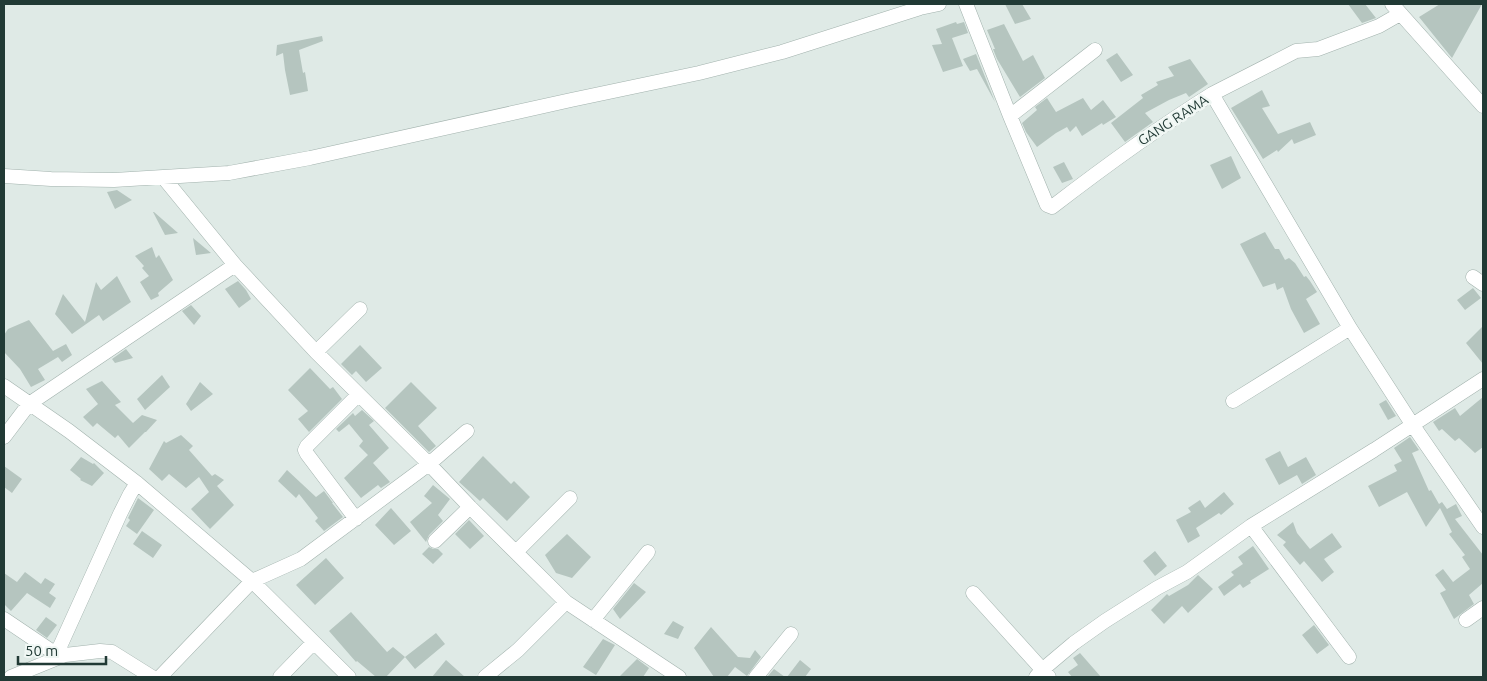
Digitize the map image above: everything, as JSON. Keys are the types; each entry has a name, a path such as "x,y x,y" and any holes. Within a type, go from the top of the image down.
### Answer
{"street":[{"path":"4,176 114,180 229,173 310,158 699,73 782,52 920,8 939,4"},
{"name":"GANG RAMA","path":"966,4 1047,206 1052,207 1128,149 1212,94 1350,328 1412,424 1483,527"},
{"path":"1212,94 1296,51 1318,49 1379,26 1396,9 1483,106"},
{"path":"1010,116 1095,50"},
{"path":"163,176 235,265 316,352 566,602 679,677"},
{"path":"4,437 29,404 235,265"},
{"path":"316,352 360,309"},
{"path":"1233,401 1350,328"},
{"path":"973,593 1042,675 1074,643 1105,620 1187,572 1251,526 1374,450 1483,379"},
{"path":"4,386 69,431 137,483 252,581 349,677"},
{"path":"356,519 307,454 306,450 307,446 358,395"},
{"path":"160,677 252,581 301,559 429,464 467,431"},
{"path":"61,654 120,514 137,483"},
{"path":"516,552 570,498"},
{"path":"435,541 470,507"},
{"path":"1251,526 1349,657"},
{"path":"593,620 648,552"},
{"path":"485,677 518,650 566,602"},
{"path":"1466,620 1483,608"},
{"path":"4,619 44,648 61,654"},
{"path":"756,677 791,634"},
{"path":"280,677 313,642"},
{"path":"11,677 61,654 100,651 112,652 152,677"}],"building":[{"path":"1005,4 1022,4 1031,19 1015,24"},
{"path":"1348,4 1365,4 1376,18 1362,23"},
{"path":"1440,4 1482,4 1452,58 1419,17"},
{"path":"956,22 957,24 964,22 968,33 952,38 963,66 943,72 932,45 942,44 936,29"},
{"path":"1004,24 1023,61 1033,55 1045,78 1020,97 997,59 987,30"},
{"path":"322,36 323,41 299,50 308,91 290,95 283,53 276,56 277,45"},
{"path":"1117,53 1133,75 1121,82 1106,60"},
{"path":"976,54 995,102 977,69 970,71 963,59"},
{"path":"1190,59 1208,84 1189,97 1186,93 1145,113 1153,122 1125,142 1111,123 1143,98 1141,95 1158,85 1156,82 1174,76 1168,67"},
{"path":"1262,90 1270,106 1262,108 1278,134 1310,122 1316,135 1294,144 1292,139 1278,152 1277,150 1263,159 1231,108"},
{"path":"1047,98 1056,112 1083,98 1091,110 1103,100 1116,117 1103,125 1102,123 1082,136 1076,126 1070,132 1067,127 1037,147 1022,123 1037,110 1035,107"},
{"path":"1231,156 1241,178 1222,189 1210,165"},
{"path":"1064,162 1073,179 1062,183 1053,167"},
{"path":"117,190 132,200 115,209 107,192"},
{"path":"154,212 178,233 165,235"},
{"path":"1265,232 1275,249 1279,249 1285,260 1289,258 1295,263 1317,292 1306,299 1320,324 1304,333 1291,309 1283,287 1277,290 1275,283 1263,287 1240,244"},
{"path":"193,238 211,253 196,255"},
{"path":"152,247 156,258 159,255 173,280 158,293 159,296 151,300 140,282 149,276 142,268 144,266 135,256"},
{"path":"117,276 131,302 103,321 99,315 72,334 55,314 63,294 85,322 96,282 101,290"},
{"path":"238,281 251,299 239,308 225,289"},
{"path":"1473,288 1481,298 1465,310 1457,300"},
{"path":"191,305 201,316 194,325 182,311"},
{"path":"29,320 53,351 66,344 72,355 62,362 58,357 38,369 45,380 31,387 20,369 4,352 4,335 8,329"},
{"path":"1483,326 1483,364 1466,343"},
{"path":"360,345 382,368 366,382 356,371 352,375 341,364"},
{"path":"126,349 133,358 115,363 112,359"},
{"path":"310,368 330,389 333,387 342,399 309,432 298,419 308,411 288,390"},
{"path":"162,375 170,387 145,410 137,399"},
{"path":"102,381 121,402 115,405 133,423 142,415 157,420 129,448 118,435 115,438 97,423 93,427 83,417 98,404 86,389"},
{"path":"200,382 213,394 191,411 186,404"},
{"path":"411,382 437,408 418,426 436,446 429,452 385,408"},
{"path":"1483,397 1483,447 1475,453 1459,438 1455,441 1442,429 1439,431 1433,422 1455,408 1460,416"},
{"path":"1386,400 1396,416 1388,420 1379,404"},
{"path":"362,410 374,421 369,425 389,448 373,463 390,482 381,488 378,485 361,498 344,478 368,455 359,446 363,441 349,424 339,432 336,429 353,413 355,416"},
{"path":"181,435 193,446 189,450 212,476 215,474 224,480 217,486 234,505 210,529 191,509 209,492 199,477 186,488 169,474 162,481 149,469 164,441 166,443"},
{"path":"1410,437 1419,450 1412,453 1429,491 1431,490 1439,504 1442,502 1447,509 1456,504 1462,516 1455,519 1483,555 1483,583 1469,595 1474,604 1454,619 1440,593 1446,590 1435,575 1443,569 1453,582 1470,569 1462,557 1465,555 1449,534 1452,532 1440,508 1426,527 1407,492 1379,507 1368,486 1397,471 1394,465 1402,461 1394,448"},
{"path":"1280,451 1288,467 1306,457 1316,475 1302,484 1297,475 1279,485 1265,459"},
{"path":"483,456 511,484 514,481 530,497 507,521 483,498 480,501 459,482"},
{"path":"81,457 94,463 104,473 92,486 80,480 70,470"},
{"path":"4,466 22,479 12,493 4,487"},
{"path":"287,470 316,497 324,491 343,517 324,531 315,521 318,518 299,494 296,498 278,481"},
{"path":"433,485 450,499 438,515 443,521 429,535 426,542 410,522 432,503 424,496"},
{"path":"1224,492 1234,504 1221,515 1219,513 1196,528 1200,536 1188,543 1176,520 1191,512 1188,508 1200,500 1205,508"},
{"path":"138,498 154,510 137,534 126,526"},
{"path":"391,508 411,531 394,545 375,525"},
{"path":"469,520 484,536 470,549 455,534"},
{"path":"1293,522 1297,533 1310,549 1332,533 1342,547 1324,559 1334,572 1322,582 1304,561 1300,565 1283,545 1286,542 1277,535"},
{"path":"142,531 162,545 153,558 133,544"},
{"path":"567,534 591,557 572,578 556,573 545,555"},
{"path":"1253,546 1269,569 1250,581 1251,583 1243,588 1240,584 1224,596 1218,587 1234,575 1231,572 1243,564 1238,557"},
{"path":"429,547 438,549 443,554 433,564 422,554"},
{"path":"1155,551 1167,566 1155,576 1143,561"},
{"path":"326,558 344,578 315,605 296,585"},
{"path":"25,572 41,584 45,578 55,584 49,593 56,598 50,608 27,593 11,611 4,604 4,573 17,582"},
{"path":"1198,575 1213,589 1188,613 1182,606 1164,624 1151,610 1167,594 1169,596 1188,585"},
{"path":"634,583 646,592 620,619 613,609"},
{"path":"351,612 387,652 393,647 405,657 386,677 376,677 356,662 329,631"},
{"path":"46,617 57,625 47,638 36,630"},
{"path":"673,621 684,627 678,639 664,634"},
{"path":"1314,625 1329,645 1317,654 1302,635"},
{"path":"711,627 738,657 750,658 755,650 761,657 747,676 735,667 727,677 714,677 694,648"},
{"path":"436,633 445,644 415,669 405,657"},
{"path":"603,639 615,645 596,675 583,667"},
{"path":"1080,653 1101,677 1072,677 1068,672 1078,665 1073,658"},
{"path":"637,659 649,668 643,677 619,677"},
{"path":"446,660 465,677 432,677"},
{"path":"800,660 811,669 805,677 787,677"},
{"path":"774,669 785,677 767,677"}]}
